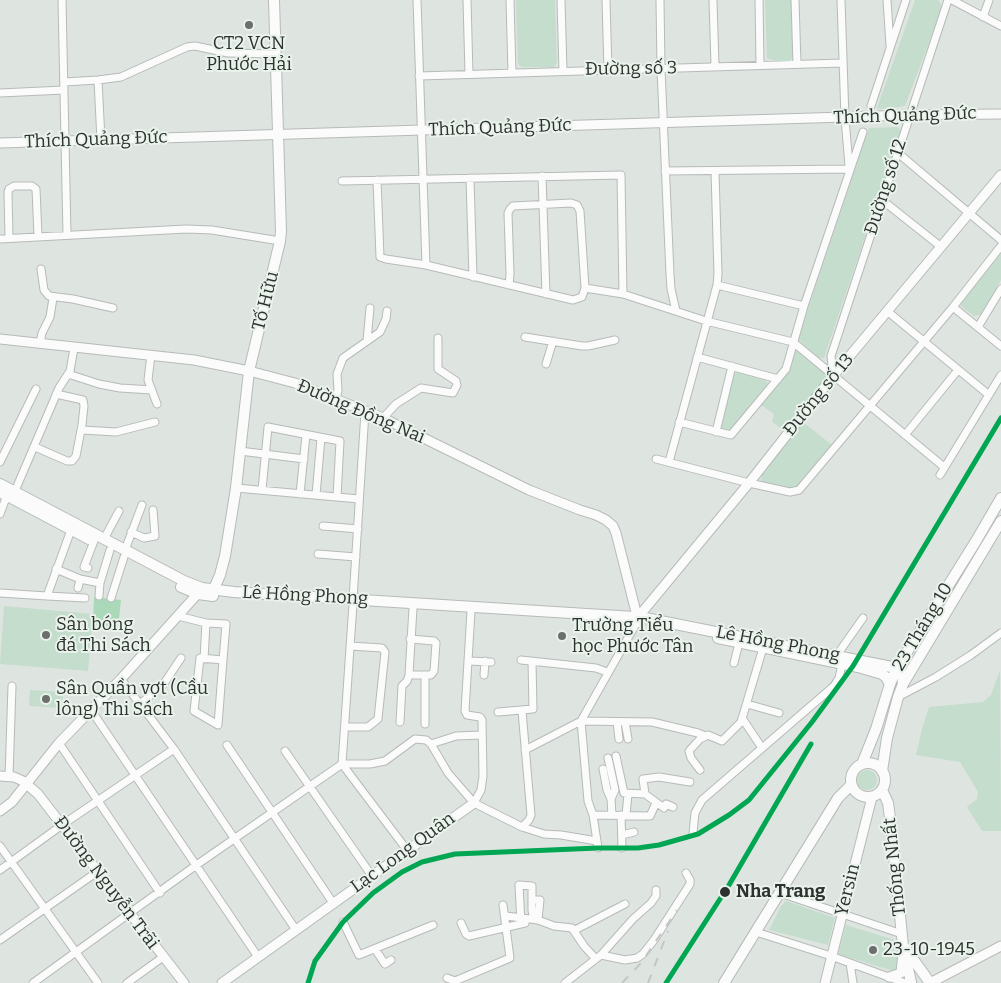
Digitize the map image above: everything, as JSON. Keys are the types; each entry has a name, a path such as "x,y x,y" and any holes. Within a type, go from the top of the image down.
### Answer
{"main road":[{"name":"Tố Hữu","path":"212,593 220,575 225,556 236,488 249,371 280,241 274,0"},
{"name":"Lê Hồng Phong","path":"0,484 7,493 71,530 200,591 637,619 841,659 882,674 890,684"},
{"name":"Lê Hồng Phong","path":"7,493 104,539 124,554"},
{"name":"23 Tháng 10","path":"862,764 876,729 890,684 898,668 1001,498"},
{"name":"23 Tháng 10","path":"882,771 887,738 903,684 1001,521"},
{"path":"976,541 986,547"},
{"name":"Lê Hồng Phong","path":"353,602 413,608 471,609"},
{"name":"Lê Hồng Phong","path":"637,619 763,648 898,668"},
{"path":"898,668 902,673 903,684"},
{"path":"862,764 872,764 882,771 885,783 882,790 872,797 860,796 851,785 852,774 862,764"},
{"path":"724,983 838,798 851,785"},
{"name":"Thống Nhất","path":"882,790 888,804 891,825 903,946 909,983"},
{"path":"903,946 930,982"},
{"path":"909,983 920,976 930,982"}],"street":[{"path":"62,0 67,234"},
{"path":"417,0 426,265"},
{"path":"467,0 469,74"},
{"path":"510,0 512,73"},
{"path":"561,0 563,71"},
{"path":"606,0 608,70"},
{"path":"660,0 661,69 670,274 676,311"},
{"path":"713,0 715,66"},
{"path":"759,0 760,65"},
{"path":"795,0 797,64"},
{"path":"841,0 842,63 850,169"},
{"path":"888,0 890,49"},
{"path":"871,106 906,0"},
{"path":"950,0 1001,26"},
{"name":"Đường số 12","path":"833,376 831,356 950,0"},
{"path":"983,17 989,0"},
{"path":"0,93 64,86 130,74 172,52 187,47 195,46 228,53 275,54"},
{"name":"Đường số 3","path":"419,76 842,63"},
{"path":"98,80 101,140"},
{"name":"Thích Quảng Đức","path":"0,143 910,115 1001,114"},
{"path":"679,422 731,435 786,369 804,306 863,132"},
{"path":"898,153 1001,240"},
{"path":"665,172 850,169"},
{"path":"669,462 717,285 715,171"},
{"path":"342,181 621,175 622,294"},
{"name":"Đường số 13","path":"637,619 749,483 833,376 1001,175"},
{"path":"542,176 546,294"},
{"path":"470,178 473,276"},
{"path":"378,180 380,257 426,265 546,294 578,300 582,298 585,288 579,207 571,203 544,204 513,206 508,211 509,285"},
{"path":"9,238 8,192 14,186 32,186 36,189 38,236"},
{"path":"882,200 940,246"},
{"path":"0,239 67,234 212,230 280,241"},
{"path":"656,459 749,483 796,492 953,307 1001,246"},
{"path":"41,269 44,290 49,296 112,308"},
{"path":"717,285 804,306"},
{"path":"585,288 622,294 706,321 793,342 944,467"},
{"path":"978,327 1001,289"},
{"path":"40,343 42,333 50,317 53,298"},
{"path":"953,307 1001,346"},
{"path":"366,341 370,308"},
{"path":"336,399 338,390 337,374 343,358 380,332 383,328 387,311"},
{"path":"887,311 989,395"},
{"path":"525,337 582,346 615,340"},
{"path":"383,418 396,404 421,388 453,393 457,385 456,381 439,370 438,367 438,338"},
{"name":"Đường Đồng Nai","path":"0,339 194,360 249,371 295,383 383,418 529,490 606,520 613,526 616,533 637,619"},
{"path":"546,364 553,341"},
{"path":"0,514 7,493 35,447 56,394 68,374 74,348"},
{"path":"151,355 148,380 157,404"},
{"path":"697,356 778,379"},
{"path":"716,432 732,366"},
{"path":"905,435 958,370"},
{"path":"68,374 106,386 152,390"},
{"path":"940,475 1001,375"},
{"path":"0,462 36,389"},
{"path":"35,447 64,460 72,461 76,456 82,430 83,400 56,394"},
{"path":"365,412 342,764 407,850"},
{"path":"82,430 116,432 155,422"},
{"path":"262,490 268,427 340,441 336,497"},
{"path":"300,494 306,435"},
{"path":"316,495 321,438"},
{"path":"240,452 266,453 304,459"},
{"path":"236,488 359,498"},
{"path":"111,598 131,532 142,505"},
{"path":"131,532 144,538 154,536 153,510"},
{"path":"104,539 119,511"},
{"path":"322,526 358,529"},
{"path":"47,596 71,530"},
{"path":"88,568 84,567 94,541"},
{"path":"99,596 100,582 110,550"},
{"path":"318,554 356,557"},
{"path":"56,569 80,579 100,582"},
{"path":"78,588 80,579"},
{"path":"0,811 12,802 59,743 200,591"},
{"path":"0,593 85,598"},
{"path":"400,722 402,686 407,681 409,675 413,608"},
{"path":"33,983 195,866 342,764 370,764 385,761 415,739 426,740 431,744 451,777 474,803 481,790 482,783 482,718 467,715 465,711 471,609"},
{"path":"178,616 206,623 226,624 218,725 194,711 200,658 223,660"},
{"path":"692,833 695,814 702,800 834,686 839,678 841,659 863,618"},
{"path":"637,619 581,721 588,801 593,815 650,816 656,803"},
{"path":"204,659 206,623"},
{"path":"898,697 936,677 1001,633"},
{"path":"409,675 431,675 434,670 436,642 410,639"},
{"path":"734,663 739,643"},
{"path":"345,727 368,727 378,719 385,652 382,648 350,646"},
{"path":"525,750 581,721 652,722 700,733 705,736 713,736 722,741 736,729 742,718 763,648"},
{"path":"140,704 163,685 181,658"},
{"path":"521,660 591,668 608,672"},
{"path":"468,662 488,661 484,675"},
{"path":"498,712 533,709 532,662"},
{"path":"425,675 425,724"},
{"path":"120,679 174,749 296,930"},
{"path":"12,686 5,776 19,779 27,784"},
{"path":"747,704 779,713"},
{"path":"91,710 258,957"},
{"path":"522,711 530,815 529,820 522,828"},
{"path":"742,718 762,748"},
{"path":"617,722 619,740"},
{"path":"625,722 628,739"},
{"path":"431,744 456,736 482,735"},
{"path":"700,770 691,758 689,751 705,736"},
{"path":"59,743 160,892"},
{"path":"227,745 333,903"},
{"path":"0,870 135,774 174,749"},
{"path":"285,751 372,876"},
{"path":"616,756 624,793 645,794 664,808 666,804 673,807"},
{"path":"608,758 615,790 611,799"},
{"path":"603,769 607,790 611,799 612,815"},
{"path":"645,794 643,779 659,777 690,782"},
{"name":"Đường Nguyễn Trãi","path":"27,784 38,794 184,983"},
{"path":"622,848 624,815 628,794"},
{"name":"Yersin","path":"825,983 872,797"},
{"name":"Lạc Long Quân","path":"222,983 474,803 522,828 544,834 561,834 597,845 593,815"},
{"path":"622,835 634,832"},
{"path":"0,846 98,983"},
{"path":"0,940 97,872"},
{"path":"506,916 521,921 538,920 554,926 569,927 575,930 584,946 598,957 632,960 643,954 654,940 690,884 686,873"},
{"path":"521,921 519,885 532,886 532,910 538,920"},
{"path":"565,983 598,957 653,900 657,892 656,890"},
{"path":"780,893 902,934"},
{"path":"447,978 455,982 510,958 504,904"},
{"path":"575,930 625,904"},
{"path":"461,923 466,934 469,936 507,928 521,921"},
{"path":"342,922 358,954 361,955 432,925"},
{"path":"756,932 909,983"},
{"path":"889,977 901,972 903,946"},
{"path":"930,982 1001,946"},
{"path":"375,949 385,964 391,960"},
{"path":"127,983 163,957"},
{"path":"850,963 853,983"}],"shaded area":[{"path":"516,0 555,0 557,63 554,67 522,67 518,64"},
{"path":"765,0 792,0 793,57 790,61 774,61 767,58"},
{"path":"915,0 937,0 942,8 905,106 877,108"},
{"path":"897,127 901,130 824,358 818,358 798,339 869,128"},
{"path":"1001,253 1001,280 982,314 974,316 961,306 961,301"},
{"path":"797,351 824,372 828,378 785,431 772,422 774,414 761,405 786,372 793,352"},
{"path":"738,371 768,383 730,431 721,429 720,426 732,376"},
{"path":"800,420 832,445 799,485 791,490 761,481 762,471"},
{"path":"94,597 121,600 118,627 93,625"},
{"name":"Sân bóng đá Thi Sách","path":"4,606 93,614 88,671 0,664"},
{"path":"1000,670 1001,831 982,831 967,807 977,799 978,792 960,762 916,755 929,707 983,702 991,695"},
{"name":"Sân Quần vợt (Cầu lông) Thi Sách","path":"30,690 63,692 62,708 29,706"},
{"path":"867,770 874,773 877,780 874,787 867,790 860,787 857,780 860,773"},
{"path":"786,901 835,918 828,945 769,930 781,906"},
{"path":"846,925 895,940 900,973 838,954"}],"railway":[{"path":"837,688 857,660"},
{"path":"622,983 641,963 677,910"},
{"path":"648,983 668,931"}],"transit line":[{"path":"308,983 315,961 343,922 373,893 402,872 422,862 455,854 638,848 659,845 698,834 749,800 812,722 853,666 1001,418"},
{"path":"666,983 729,885 811,744"}],"place":[{"name":"CT2 VCN Phước Hải","path":"249,25"},
{"name":"Sân bóng đá Thi Sách","path":"46,635"},
{"name":"Trường Tiểu học Phước Tân","path":"562,636"},
{"name":"Sân Quần vợt (Cầu lông) Thi Sách","path":"46,699"},
{"name":"Nha Trang","path":"725,892"},
{"name":"23-10-1945","path":"873,950"}]}
